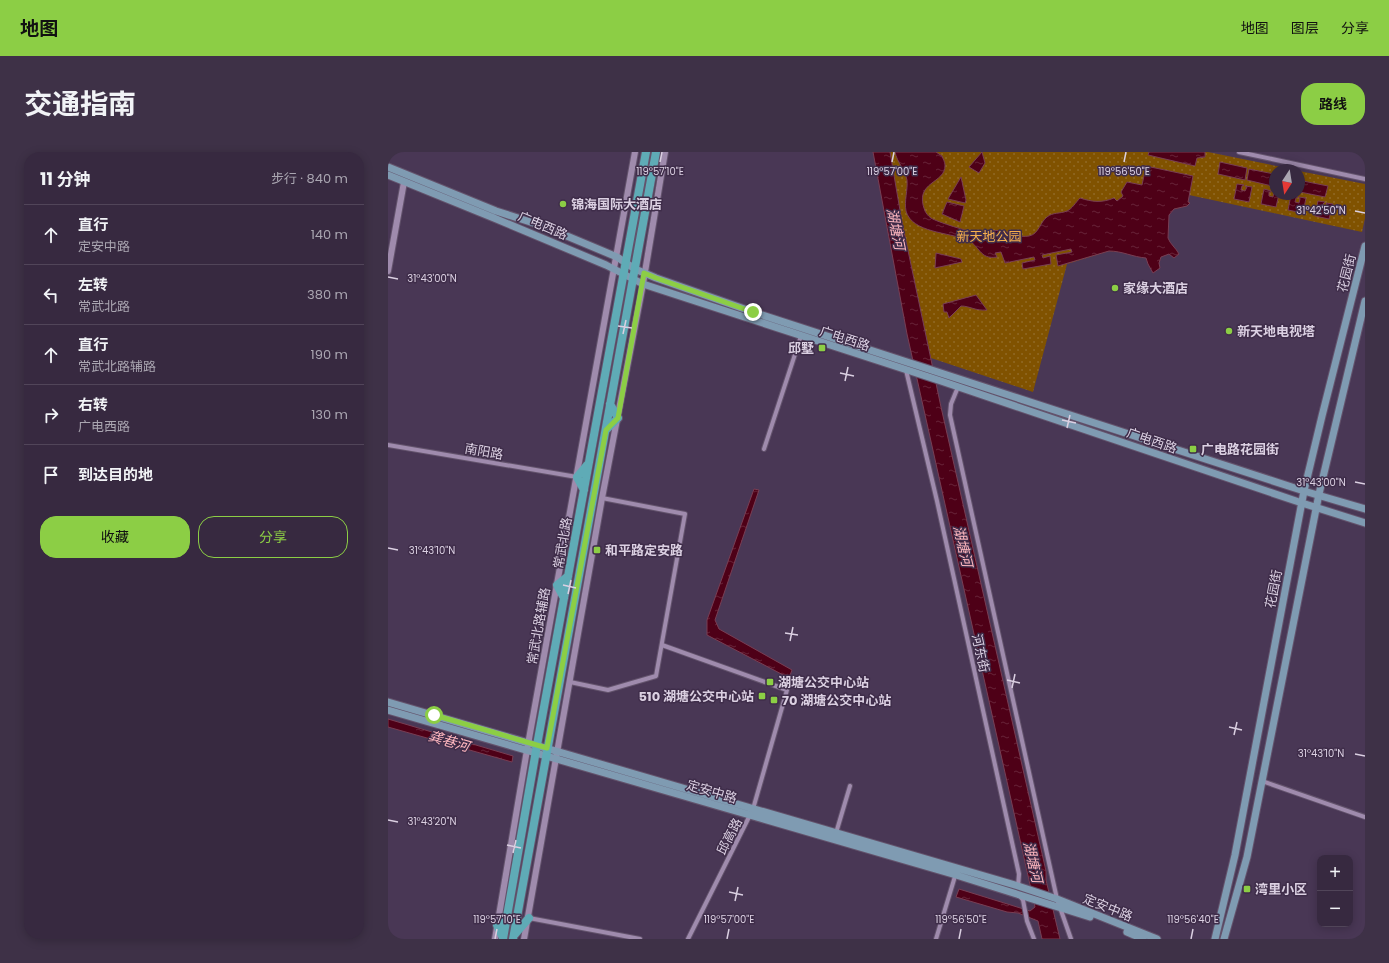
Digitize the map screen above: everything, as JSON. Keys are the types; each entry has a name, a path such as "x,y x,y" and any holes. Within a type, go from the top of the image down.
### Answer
{"main road":[{"name":"常武北路","path":"500,939 506,918 646,152"},
{"name":"常武北路","path":"514,937 546,752 656,152"},
{"name":"广电西路","path":"388,167 496,211 543,226 617,257 635,269 656,278 756,313 1319,494"},
{"name":"广电西路","path":"388,175 614,269 643,284 938,380 1316,508"},
{"name":"花园街","path":"1214,939 1235,855 1304,490 1365,246"},
{"name":"花园街","path":"1224,939 1247,857 1316,508 1365,301"},
{"path":"606,430 618,418 610,404"},
{"path":"584,490 577,477 589,463"},
{"path":"1319,494 1365,509"},
{"path":"1316,508 1365,523"},
{"path":"564,598 557,584 568,576"},
{"name":"定安中路","path":"388,702 556,755 956,872 1024,895"},
{"name":"定安中路","path":"388,710 527,746"},
{"name":"定安中路","path":"956,872 1018,886 1024,895"},
{"path":"1024,895 1055,902"},
{"name":"定安中路","path":"1055,902 1143,939"},
{"name":"定安中路","path":"1055,902 1157,939"},
{"path":"500,939 497,925 506,918"},
{"path":"514,937 529,918"}],"street":[{"path":"617,257 635,152"},
{"path":"524,939 529,918 556,755 602,498 643,284 665,152"},
{"path":"1239,152 1365,179"},
{"path":"388,271 404,182"},
{"name":"常武北路辅路","path":"497,925 527,746 617,257"},
{"path":"764,449 801,336"},
{"name":"河东街","path":"910,371 937,501 1020,874 1018,886"},
{"path":"958,387 951,404 950,415 1055,902 1071,939"},
{"name":"南阳路","path":"388,444 577,477"},
{"path":"570,682 608,690 656,676 685,514 602,498"},
{"name":"邱高路","path":"662,646 788,690 752,812 688,939"},
{"path":"1262,780 1365,817"},
{"path":"835,836 850,786"},
{"path":"936,939 956,872"},
{"path":"1024,895 1027,920 1034,939"},
{"path":"529,918 640,939"}],"green space":[{"name":"新天地公园","path":"890,152 1208,152 1269,164 1269,200 1305,200 1305,172 1365,184 1365,218 1362,232 1189,195 1188,202 1190,203 1187,206 1174,209 1121,252 1109,251 1067,264 1033,392 931,358 902,222"}],"water":[{"name":"湖塘河","path":"873,152 890,152 902,222 941,407 1060,939 1042,939 1038,921 1018,913 1007,912 956,897 959,889 1030,911 1035,907 907,334"},
{"path":"895,152 936,152 942,156 945,164 944,171 941,176 926,188 923,194 922,201 925,211 934,220 977,233 999,231 1022,236 1032,235 1047,217 1052,214 1069,210 1080,198 1105,201 1114,198 1117,201 1123,196 1121,192 1127,182 1142,185 1146,166 1193,176 1188,202 1190,203 1187,206 1174,209 1169,215 1168,238 1179,254 1174,258 1169,254 1161,257 1159,263 1160,268 1153,273 1146,258 1114,251 1109,251 1058,266 1056,255 1072,252 1071,249 1042,255 1043,258 1050,256 1051,264 1023,269 1022,263 1035,260 1034,257 1005,263 1001,252 995,253 997,257 987,256 967,240 923,228 910,218 906,211 907,180"},
{"path":"982,152 985,163 979,173 969,167"},
{"path":"1149,152 1205,152 1205,157 1197,158 1195,166 1148,155"},
{"path":"1220,162 1247,168 1245,180 1218,174"},
{"path":"1249,169 1269,173 1269,185 1247,180"},
{"path":"961,177 966,200 965,203 948,199"},
{"path":"1305,181 1328,186 1325,197 1305,193"},
{"path":"1237,184 1244,185 1242,186 1241,190 1245,191 1247,187 1245,186 1252,187 1249,202 1234,199"},
{"path":"1264,189 1269,190 1269,200 1278,200 1276,207 1261,204"},
{"path":"1306,198 1303,213 1288,210 1290,200 1296,200 1295,202 1299,203 1300,200 1305,200"},
{"path":"1318,201 1325,202 1322,208 1326,208 1326,203 1333,204 1329,219 1315,216"},
{"path":"947,202 964,206 960,222 942,214"},
{"path":"936,253 961,259 962,262 935,268"},
{"path":"976,295 987,310 979,310 961,306 949,318 947,312 944,312 943,304"},
{"path":"754,489 759,490 715,620 719,629 792,670 789,678 707,635 707,620"},
{"name":"龚巷河","path":"388,719 513,756 512,762 388,727"}],"place":[{"name":"锦海国际大酒店","path":"563,204"},
{"name":"家缘大酒店","path":"1115,288"},
{"name":"新天地电视塔","path":"1229,331"},
{"name":"邱墅","path":"822,348"},
{"name":"广电路花园街","path":"1193,449"},
{"name":"和平路定安路","path":"597,550"},
{"name":"湖塘公交中心站","path":"770,682"},
{"name":"510 湖塘公交中心站","path":"762,696"},
{"name":"70 湖塘公交中心站","path":"774,700"},
{"name":"湾里小区","path":"1247,889"}],"route":[{"path":"434,715 547,748 606,430 618,418 644,273 753,312"}]}
